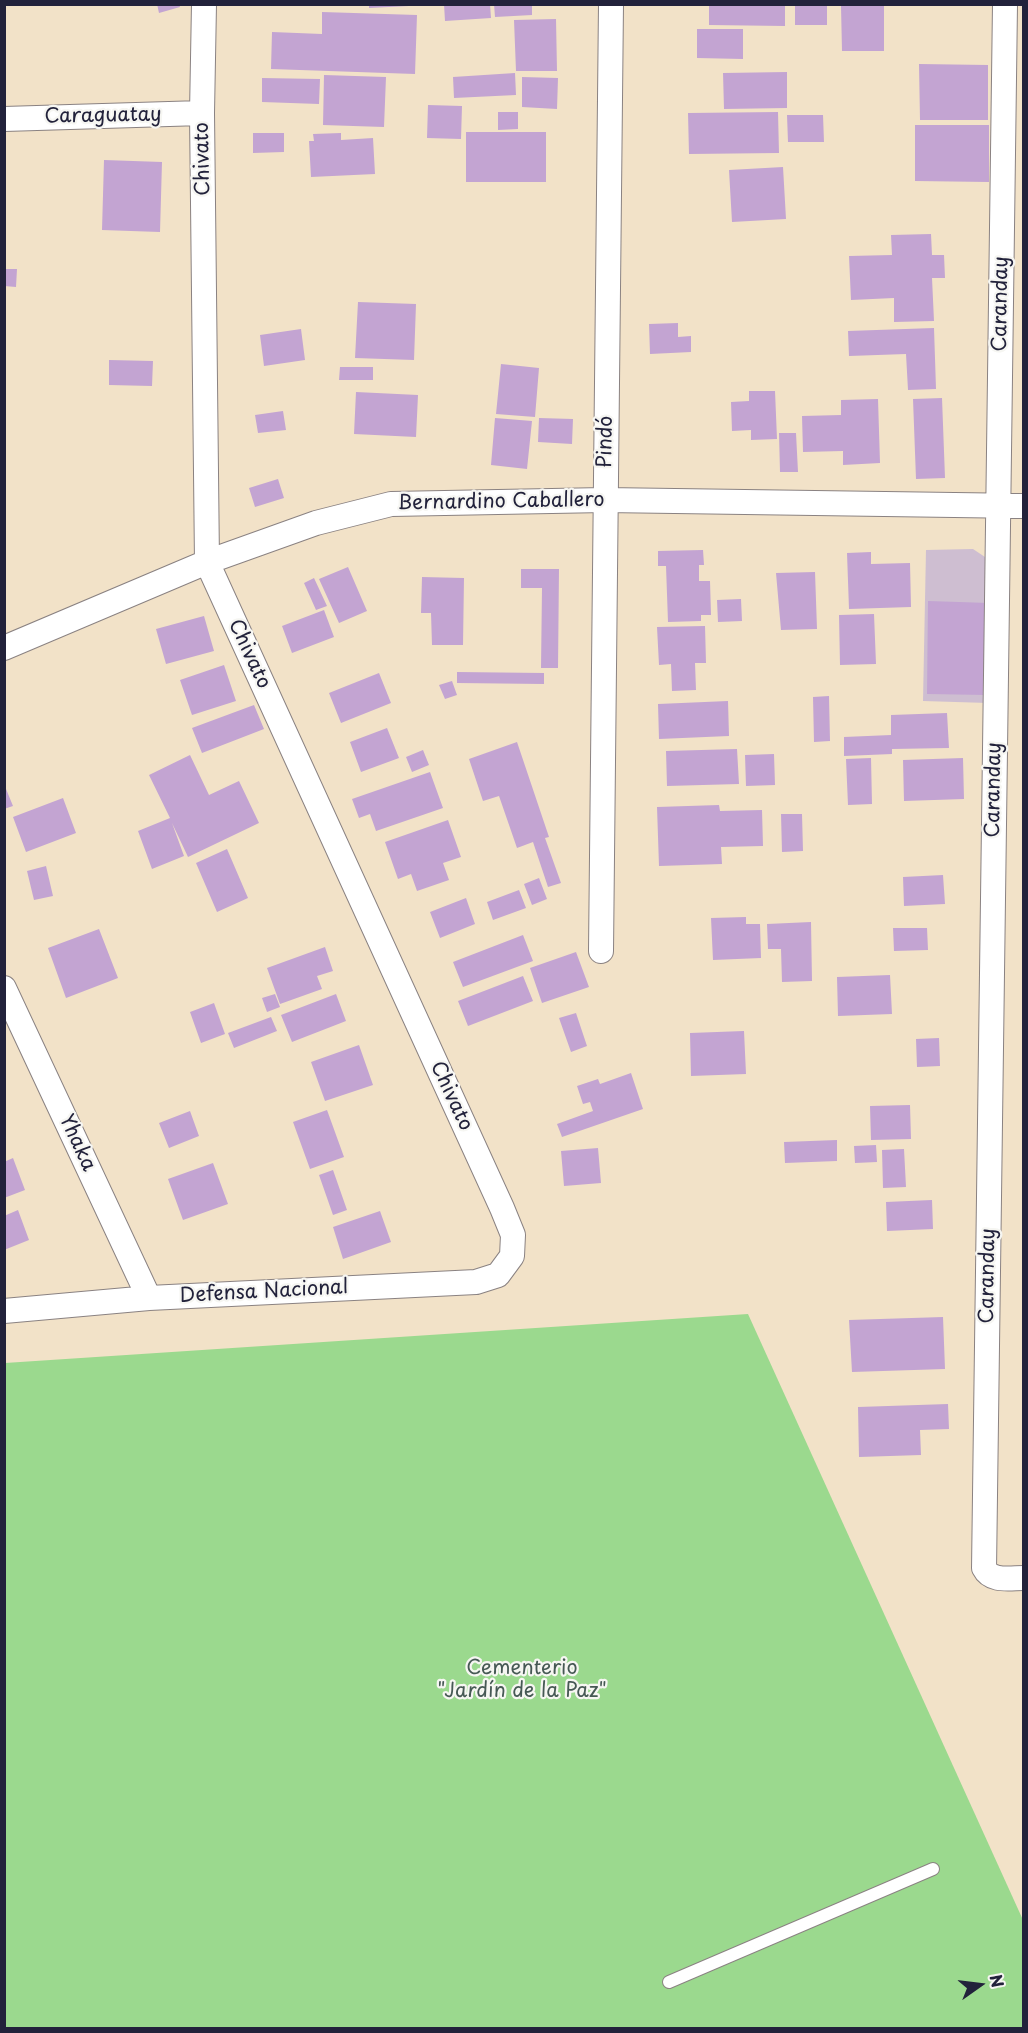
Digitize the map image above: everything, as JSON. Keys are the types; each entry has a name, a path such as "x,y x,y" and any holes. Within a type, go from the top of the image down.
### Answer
{"street":[{"name":"Chivato","path":"204,4 202,113 207,562 502,1208 513,1235 512,1256"},
{"name":"Pindó","path":"601,951 611,4"},
{"name":"Caranday","path":"1005,4 984,1568 988,1575 994,1578 1023,1578"},
{"name":"Caraguatay","path":"4,119 202,113"},
{"name":"Bernardino Caballero","path":"4,648 207,562 316,523 391,504 605,500 1023,506"},
{"name":"Yhaka","path":"4,988 148,1298"},
{"name":"Defensa Nacional","path":"4,1311 148,1298 476,1282 498,1275 512,1256"}],"lane":[{"path":"669,1982 933,1869"}],"shaded area":[{"path":"973,549 988,559 988,703 923,701 926,550"}],"green space":[{"name":"Cementerio \"Jardín de la Paz\"","path":"748,1314 1023,1920 1023,2028 5,2028 5,1363"}],"building":[{"path":"157,4 179,4 180,7 159,13"},
{"path":"369,4 409,4 409,6 369,8"},
{"path":"444,4 490,4 491,18 445,21"},
{"path":"494,4 532,4 532,15 495,17"},
{"path":"709,4 785,4 785,26 709,25"},
{"path":"795,5 827,5 827,25 795,25"},
{"path":"841,6 884,6 884,51 842,51"},
{"path":"322,12 417,15 415,74 271,69 272,32 322,34"},
{"path":"556,19 557,71 516,71 514,20"},
{"path":"697,29 743,29 743,59 697,58"},
{"path":"919,64 988,65 988,120 920,120"},
{"path":"787,72 787,108 724,109 723,73"},
{"path":"515,73 516,95 454,98 453,77"},
{"path":"324,75 386,77 384,127 323,125"},
{"path":"522,77 558,78 557,109 522,107"},
{"path":"262,78 320,79 319,104 262,102"},
{"path":"428,105 462,106 461,139 427,138"},
{"path":"498,112 518,112 518,129 498,130"},
{"path":"778,112 779,153 689,154 688,113"},
{"path":"787,115 823,115 824,142 788,142"},
{"path":"915,125 989,125 989,182 915,181"},
{"path":"466,132 546,132 546,182 466,182"},
{"path":"253,133 284,133 284,152 253,153"},
{"path":"341,133 341,140 373,138 375,174 311,177 309,141 314,141 313,134"},
{"path":"104,160 162,162 160,232 102,230"},
{"path":"783,167 786,219 732,222 729,170"},
{"path":"931,234 932,255 944,255 945,278 932,278 934,321 894,322 894,298 851,300 849,256 892,255 891,235"},
{"path":"4,269 17,269 16,287 4,286"},
{"path":"358,302 416,304 414,360 355,358"},
{"path":"678,323 678,337 691,336 691,352 650,354 649,324"},
{"path":"934,328 936,389 908,390 906,354 849,356 848,331"},
{"path":"301,329 305,360 264,366 260,335"},
{"path":"109,360 153,361 152,386 109,385"},
{"path":"501,364 539,368 535,417 496,414"},
{"path":"340,367 373,367 373,380 339,380"},
{"path":"749,391 775,391 777,439 751,440 751,430 732,431 731,402 749,401"},
{"path":"356,392 418,395 416,437 354,434"},
{"path":"942,398 945,478 916,479 913,399"},
{"path":"878,399 880,463 843,465 843,451 803,452 802,416 841,415 841,400"},
{"path":"283,411 286,430 258,433 255,415"},
{"path":"495,418 532,421 527,469 491,465"},
{"path":"539,418 573,419 572,444 538,442"},
{"path":"779,433 796,433 798,472 780,472"},
{"path":"278,479 284,498 255,507 249,488"},
{"path":"703,550 704,565 699,565 699,581 710,581 711,615 701,615 701,621 668,622 666,566 658,566 658,551"},
{"path":"871,552 871,564 910,563 911,607 849,609 847,553"},
{"path":"348,567 367,611 339,623 319,579"},
{"path":"521,569 559,569 558,668 541,668 542,588 521,588"},
{"path":"815,572 817,629 781,630 776,573"},
{"path":"422,577 464,578 463,645 432,645 431,613 421,613"},
{"path":"314,578 327,606 316,610 304,583"},
{"path":"741,599 742,621 718,622 717,600"},
{"path":"928,601 989,603 987,695 927,694"},
{"path":"324,610 334,637 292,653 282,626"},
{"path":"874,614 876,664 840,665 839,615"},
{"path":"204,616 214,651 166,664 156,629"},
{"path":"705,626 706,663 695,663 696,690 672,691 671,664 659,665 657,627"},
{"path":"224,665 236,701 192,715 180,680"},
{"path":"457,672 544,673 544,684 457,683"},
{"path":"379,673 391,703 341,723 329,693"},
{"path":"452,681 457,695 445,699 439,685"},
{"path":"829,696 830,741 814,742 813,697"},
{"path":"728,701 729,736 659,739 658,704"},
{"path":"254,705 264,729 202,753 192,728"},
{"path":"947,713 949,748 892,749 892,754 844,756 844,737 891,735 891,715"},
{"path":"387,728 399,758 361,772 350,742"},
{"path":"517,742 549,837 545,838 561,883 548,887 533,842 517,848 499,796 483,801 469,759"},
{"path":"737,749 739,784 667,786 666,751"},
{"path":"423,750 429,765 412,772 406,757"},
{"path":"774,754 775,785 746,786 745,755"},
{"path":"190,755 209,795 239,781 259,823 188,857 172,823 184,856 152,869 138,831 170,818 149,775"},
{"path":"871,758 872,804 848,805 846,759"},
{"path":"963,758 964,799 904,801 903,760"},
{"path":"430,772 443,808 376,831 370,814 359,818 352,799"},
{"path":"4,784 13,806 4,809"},
{"path":"63,798 76,833 26,852 13,817"},
{"path":"719,805 720,811 762,810 763,846 721,847 722,864 659,866 657,807"},
{"path":"781,814 802,814 803,851 782,852"},
{"path":"448,820 461,857 443,863 449,880 417,891 411,874 398,879 385,842"},
{"path":"227,849 248,898 217,912 196,863"},
{"path":"46,866 53,896 34,900 27,871"},
{"path":"943,875 945,904 904,906 903,877"},
{"path":"539,878 547,899 532,905 524,884"},
{"path":"519,890 526,908 493,920 487,902"},
{"path":"466,898 475,924 440,938 430,912"},
{"path":"746,917 746,924 760,924 761,958 713,960 711,918"},
{"path":"811,922 812,981 782,982 781,949 768,949 767,924"},
{"path":"893,928 927,928 928,950 894,951"},
{"path":"99,929 118,978 66,998 48,948"},
{"path":"523,935 533,961 463,987 453,962"},
{"path":"325,947 333,971 317,976 322,989 280,1004 267,968"},
{"path":"576,952 589,987 542,1003 530,968"},
{"path":"890,975 892,1014 838,1016 837,977"},
{"path":"523,976 533,1001 468,1026 458,1001"},
{"path":"275,994 280,1007 267,1012 262,998"},
{"path":"336,994 346,1021 292,1042 281,1015"},
{"path":"214,1003 225,1034 201,1043 190,1012"},
{"path":"576,1013 587,1046 571,1052 559,1018"},
{"path":"271,1017 277,1031 234,1048 228,1033"},
{"path":"744,1031 746,1074 691,1076 690,1033"},
{"path":"939,1038 940,1066 917,1067 916,1039"},
{"path":"359,1045 373,1085 325,1101 311,1062"},
{"path":"631,1073 643,1109 562,1137 557,1124 593,1111 590,1102 583,1104 577,1086 598,1079 600,1084"},
{"path":"910,1105 911,1139 871,1140 870,1106"},
{"path":"327,1110 344,1157 310,1169 293,1122"},
{"path":"190,1111 199,1136 169,1148 159,1123"},
{"path":"837,1140 837,1161 785,1163 784,1142"},
{"path":"876,1145 877,1162 855,1163 854,1146"},
{"path":"598,1148 601,1183 564,1186 561,1151"},
{"path":"904,1149 906,1187 883,1188 882,1150"},
{"path":"13,1158 25,1190 4,1198 4,1162"},
{"path":"213,1163 228,1204 183,1220 168,1179"},
{"path":"333,1170 347,1210 333,1215 319,1175"},
{"path":"932,1200 933,1229 887,1231 886,1202"},
{"path":"18,1210 29,1240 4,1250 4,1216"},
{"path":"380,1211 391,1242 343,1259 333,1227"},
{"path":"943,1317 945,1369 852,1372 849,1320"},
{"path":"948,1404 949,1429 920,1430 921,1455 859,1457 858,1407"}]}
